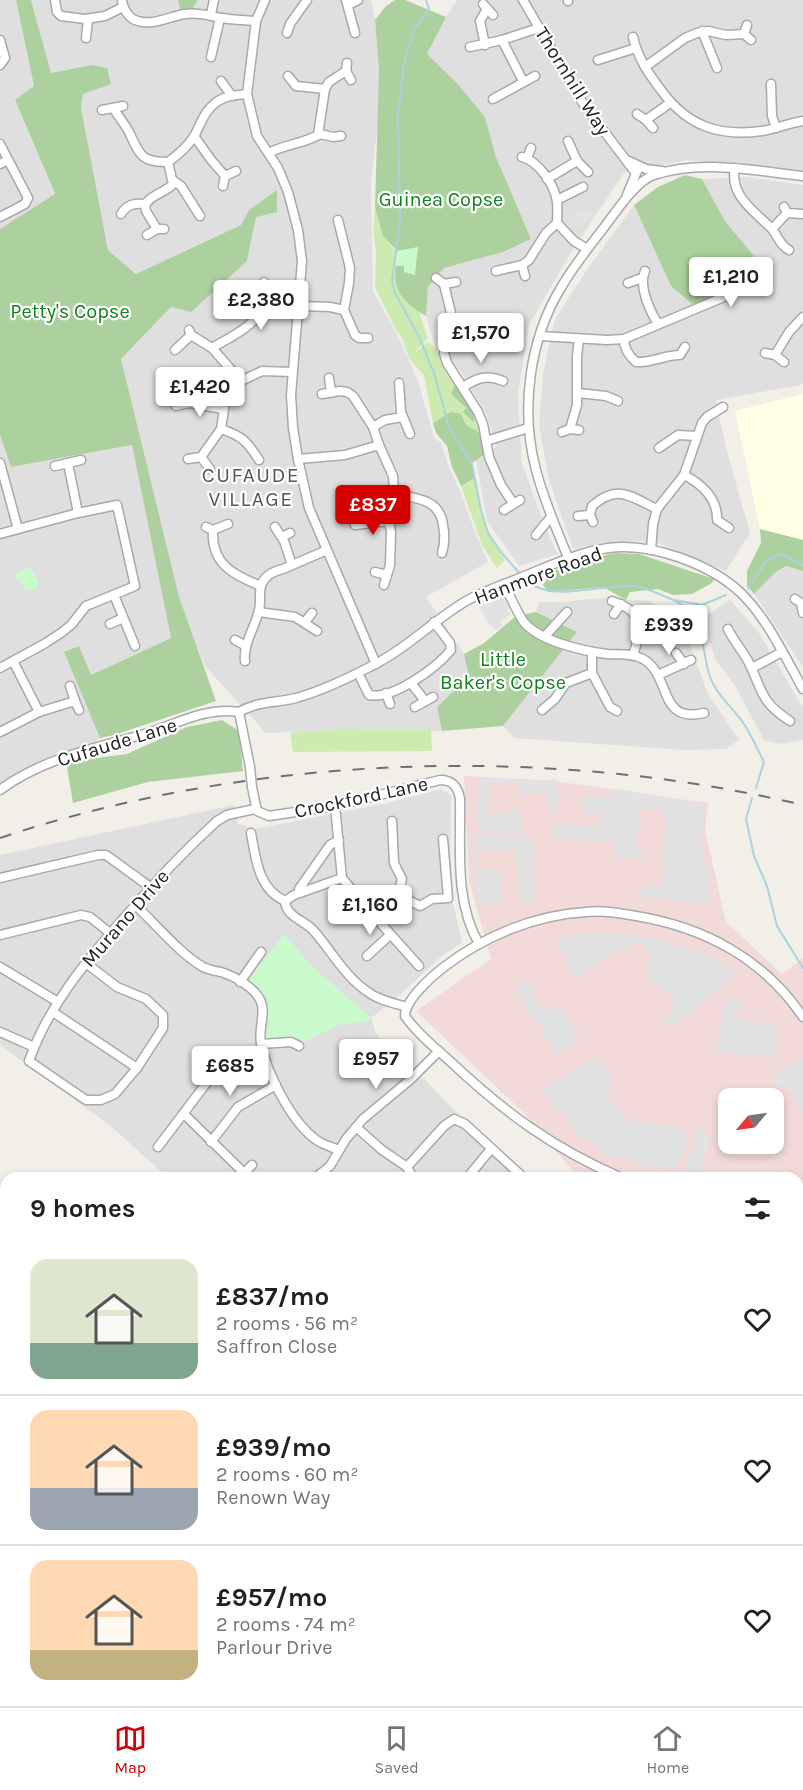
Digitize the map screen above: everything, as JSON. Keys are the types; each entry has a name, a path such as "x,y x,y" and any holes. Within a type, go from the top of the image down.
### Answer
{"street":[{"path":"55,0 57,12 61,16 88,19 105,16 122,3 130,16 138,21 148,22 184,14 256,21"},
{"path":"202,48 212,53 216,16 214,0"},
{"path":"265,0 256,21 247,94 257,136 278,168 288,192 298,230 302,261 292,372 293,428 298,459 309,508 376,664"},
{"path":"287,33 292,19 307,0"},
{"path":"355,33 347,3 358,0"},
{"name":"Thornhill Way","path":"523,0 584,105 626,159 641,174 701,168 735,168 803,176"},
{"path":"485,45 480,21 487,9"},
{"path":"86,38 88,19"},
{"path":"470,47 485,45 539,28"},
{"path":"645,67 685,38 702,31 726,35 747,33"},
{"path":"702,31 712,64"},
{"path":"633,37 645,67 670,103 686,117 712,129 734,132 762,131 803,122"},
{"path":"0,40 5,58 0,65"},
{"path":"502,40 524,81"},
{"path":"597,58 636,48"},
{"path":"318,135 325,89 329,82 346,67 351,80"},
{"path":"288,76 294,90 303,85 325,89"},
{"path":"493,99 507,94 535,76"},
{"path":"221,81 232,96"},
{"path":"771,84 775,93 772,116 776,128"},
{"path":"102,111 119,108 137,152 151,161 168,162 182,152 212,105 232,96 247,94"},
{"path":"646,120 670,103"},
{"path":"637,114 653,128"},
{"path":"705,139 712,129"},
{"path":"269,153 278,148 309,141 318,135 323,134 336,138"},
{"path":"194,136 225,176"},
{"path":"568,141 577,161 588,172"},
{"path":"0,144 4,162 27,195 28,200 0,218"},
{"path":"531,148 524,157 547,179 557,200 557,222 574,241 587,249"},
{"path":"547,179 577,161"},
{"path":"168,162 174,181 181,186 200,216"},
{"path":"735,168 734,184 740,196 748,207 772,229 782,250"},
{"path":"225,176 237,171"},
{"path":"569,560 551,517 536,468 528,428 529,394 540,336 562,286 587,249 625,201 641,174"},
{"path":"223,186 225,176"},
{"path":"122,214 133,204 145,204 152,197 171,187 174,181"},
{"path":"557,200 583,188"},
{"path":"145,204 146,211 161,229 147,236"},
{"path":"772,229 786,210 803,214"},
{"path":"338,220 345,234 350,268 344,310 355,335 359,338 368,338"},
{"path":"496,271 522,265 529,260 546,233 557,222"},
{"path":"522,265 525,276"},
{"path":"628,283 644,275 648,303 658,324"},
{"path":"436,278 444,284 451,313 450,330 444,353 447,363 478,412 489,457 501,485 517,502 504,510"},
{"path":"444,284 456,282"},
{"path":"212,348 252,322 262,305 263,286 276,289"},
{"path":"540,336 624,339 731,294 744,286"},
{"path":"299,306 344,310"},
{"path":"784,362 770,354 803,317"},
{"path":"450,330 464,326 509,322 510,328"},
{"path":"175,350 190,333 212,348 241,381"},
{"path":"570,430 578,393 579,339"},
{"path":"624,339 624,346 636,362 651,362 670,355 679,358 685,347"},
{"path":"188,459 201,457 221,429 223,409 228,396 241,381 250,375 266,370 292,372"},
{"path":"463,387 479,377 496,378 503,381"},
{"path":"329,378 327,393 347,392 373,427 393,476 394,494 390,504 389,521 391,552 384,585"},
{"path":"397,386 403,417 410,434"},
{"path":"185,388 189,403"},
{"path":"578,393 608,392 618,401"},
{"path":"176,406 189,403 223,409"},
{"path":"651,550 657,509 684,475 695,449 697,436 707,417 723,407"},
{"path":"373,427 385,420 403,417"},
{"path":"486,441 528,428"},
{"path":"221,429 237,435 256,447 259,460"},
{"path":"658,449 678,435 697,436"},
{"path":"298,459 345,456 379,445"},
{"path":"201,457 210,469"},
{"path":"55,466 81,460"},
{"path":"68,464 78,513"},
{"path":"1,469 18,529"},
{"path":"684,475 701,485 714,502 719,524 729,528"},
{"path":"578,516 592,519 592,506 607,495 614,493 625,495 657,509"},
{"path":"394,494 434,504 442,519 445,543 442,553"},
{"path":"0,534 117,505 135,586 86,606 71,625 61,633 0,668"},
{"path":"536,535 551,517"},
{"path":"355,525 389,521"},
{"path":"228,524 209,528 223,565 229,572 261,586"},
{"path":"710,530 719,524"},
{"path":"275,527 286,535 292,565"},
{"path":"445,543 456,542"},
{"name":"Hanmore Road","path":"239,712 255,705 294,699 320,690 400,650 434,622 470,599 536,571 607,548 651,550 671,555 698,566 734,586 756,611 803,689"},
{"path":"244,661 246,646 259,612 261,586 267,576 275,570 327,550"},
{"path":"375,572 387,575"},
{"path":"504,584 524,623 545,636 569,646 592,652 633,655 652,666 658,675 663,691 678,712 692,716 704,713"},
{"path":"114,595 135,646"},
{"path":"800,601 803,614"},
{"path":"614,614 617,603 634,611 636,615 638,640 633,655"},
{"path":"259,612 295,617 305,621 317,632"},
{"path":"545,636 567,612"},
{"path":"305,621 312,613"},
{"path":"110,624 123,618"},
{"path":"361,679 369,695 375,696 411,683 443,660 451,650 450,643 434,622"},
{"path":"722,640 730,632 752,668 757,686 774,716 790,722"},
{"path":"235,640 246,646"},
{"path":"592,652 592,672 608,704 617,711"},
{"path":"752,668 782,652"},
{"path":"658,675 688,662 676,653"},
{"path":"13,661 39,712"},
{"path":"556,714 545,708 566,683 592,672"},
{"path":"411,683 429,699 415,707"},
{"path":"70,686 79,710"},
{"path":"386,693 390,704"},
{"path":"0,732 39,712 75,700"},
{"path":"599,709 608,704"},
{"name":"Cufaude Lane","path":"0,790 28,771 101,746 208,714 228,710 239,712"},
{"path":"239,712 250,767 255,808"},
{"path":"671,721 678,712"},
{"name":"Crockford Lane","path":"255,808 259,813 269,816 335,806 440,780 448,781 456,786 460,799 462,894 466,912 479,944"},
{"path":"335,806 342,878 419,966"},
{"name":"Murano Drive","path":"137,1068 115,1094 102,1100 86,1100 29,1061 58,1002 110,933 150,887 217,821 227,815 255,808"},
{"path":"375,917 398,895 402,879 394,863 392,821"},
{"path":"250,833 259,873 271,891 285,901 288,910 297,920 310,927 357,983 370,994 402,1005"},
{"path":"398,895 420,906 432,899 448,898 443,839"},
{"path":"300,893 299,889 330,844 339,840"},
{"path":"0,878 106,855 150,887"},
{"path":"285,901 300,893 342,878"},
{"path":"135,905 194,961 208,969 225,974 254,992 262,1008 261,1044 276,1085 298,1121 307,1131 318,1141 339,1150"},
{"path":"402,1005 438,972 479,944 513,928 567,914 600,911 673,923 703,933 746,959 785,993 803,1017"},
{"path":"0,935 81,915 90,917 110,933"},
{"path":"367,956 390,935"},
{"path":"240,982 261,952"},
{"path":"53,1012 137,1068 163,1028 163,1015 146,999 117,987 86,963"},
{"path":"0,967 58,1002"},
{"path":"402,1005 406,1018 439,1051 530,1129 570,1153 610,1172"},
{"path":"0,1032 34,1047"},
{"path":"261,1044 291,1042 299,1046"},
{"path":"323,1172 330,1166 356,1126 411,1079 439,1051"},
{"path":"158,1147 214,1073"},
{"path":"211,1142 238,1107 276,1085"},
{"path":"184,1114 239,1172"},
{"path":"406,1167 444,1126 454,1119 465,1124 517,1172"},
{"path":"356,1126 409,1172"},
{"path":"472,1172 491,1149"},
{"path":"245,1172 252,1165"}],"shaded area":[{"path":"0,0 16,0 34,86 15,101 55,195 0,229"},
{"path":"31,0 371,0 379,69 378,122 371,180 373,291 400,340 418,381 434,437 441,443 488,562 426,597 464,654 469,676 437,707 442,731 358,730 266,733 206,667 164,573 121,359 171,307 247,261 256,217 277,190 249,210 241,225 137,274 108,250 81,108 51,74"},
{"path":"457,0 803,0 803,172 687,160 624,173 570,254 529,325 518,394 522,464 558,554 519,566 487,521 476,460 496,447 487,415 461,372 436,349 426,316 428,287 444,268 503,252 531,239 496,157 485,117 457,83 427,54 442,23"},
{"path":"746,177 803,185 803,383 716,400 725,444 750,533 726,571 661,544 639,541 601,543 573,549 549,480 539,425 543,373 555,319 588,268 634,205 671,286 718,302 699,272 716,260 753,256 725,221 702,179"},
{"path":"587,210 593,218 576,229 567,217 576,211 581,214"},
{"path":"803,394 803,540 760,529 735,411"},
{"path":"0,435 11,467 132,445 171,638 91,675 64,652 100,738 90,746 0,789"},
{"path":"786,566 803,571 803,667 754,594 776,572"},
{"path":"503,597 511,615 500,621 503,625 496,630 488,623 479,607"},
{"path":"601,598 650,601 687,628 707,692 739,740 726,749 684,750 514,738 503,726 577,632 536,612 539,602"},
{"path":"730,600 759,633 803,708 803,740 781,744 764,740 735,686 715,659 703,618"},
{"path":"464,776 554,781 708,803 705,830 726,922 782,974 803,958 803,1172 574,1172 523,1112 416,1011 491,959 469,881"},
{"path":"482,778 557,780 557,811 547,811 547,794 520,793 520,784 489,783 488,814 508,814 509,809 521,809 521,828 526,828 525,835 480,830 481,822 476,821 477,787 482,787"},
{"path":"613,788 705,805 701,850 709,877 707,904 641,896 642,885 661,885 666,811 640,810 637,850 645,851 644,859 616,857 616,844 554,836 556,823 600,827 601,813 581,812 582,795 612,796"},
{"path":"441,789 451,795 450,889 462,943 443,955 371,1018 376,1033 387,1051 404,1068 425,1080 456,1112 525,1172 161,1172 113,1128 0,1045 0,855 234,805 238,824 255,829 388,803"},
{"path":"473,833 534,838 535,902 519,902 516,850 477,852 478,870 500,869 502,900 497,900 496,904 478,904 473,871"},
{"path":"581,933 621,934 658,939 714,957 735,973 727,983 670,1028 663,1020 676,1008 670,994 661,990 652,981 648,968 652,958 640,943 583,971 584,974 576,979 559,945 561,939"},
{"path":"527,980 545,1012 560,1004 580,1042 556,1054 516,987"},
{"path":"724,997 740,999 738,1019 776,1025 776,1058 720,1052 717,1048"},
{"path":"596,1057 614,1078 610,1081 613,1085 605,1092 628,1121 679,1127 684,1130 688,1137 677,1165 669,1168 634,1165 634,1160 608,1155 595,1148 587,1138 584,1141 543,1091 554,1081"},
{"path":"803,1058 803,1114 786,1084 778,1088 771,1076"},
{"path":"698,1130 712,1137 699,1172 684,1172"}],"green space":[{"name":"Petty's Copse","path":"16,0 31,0 51,73 92,65 107,68 111,84 83,94 81,108 108,250 136,274 241,225 249,210 277,190 277,212 256,217 247,261 191,312 171,307 121,359 179,597 216,701 100,738 64,652 79,646 91,675 171,638 132,445 11,467 0,435 0,229 55,194 15,100 34,86"},
{"path":"178,0 197,1 192,10 180,9"},
{"name":"Guinea Copse","path":"395,0 405,0 446,17 427,54 457,83 485,117 496,157 531,239 503,252 444,268 428,287 426,316 408,303 398,289 395,273 397,251 383,236 375,208 379,69 375,20 385,7"},
{"path":"685,175 702,179 725,221 754,256 730,277 716,260 699,272 719,302 698,309 671,286 634,205 658,187"},
{"path":"375,208 383,236 396,252 394,274 418,309 428,338 412,355 428,342 436,349 455,384 451,394 466,409 476,415 481,434 442,418 433,423 424,376 409,358 401,336 375,288 376,250 373,231"},
{"path":"418,247 415,275 404,272 404,266 394,266 397,251"},
{"path":"455,384 460,388 476,415 473,422 463,412 466,408 451,394"},
{"path":"451,412 461,414 466,425 483,435 488,452 472,463 475,478 461,486 452,467 447,446 436,433 433,423"},
{"path":"475,478 487,529 505,560 497,568 482,545 461,486"},
{"path":"760,529 803,540 803,571 786,566 776,572 754,594 747,586 747,571 761,543"},
{"path":"613,553 639,554 714,579 712,583 692,594 673,595 658,589 630,592 626,600 603,587 548,592 543,585 551,572"},
{"path":"31,567 39,584 35,589 26,590 14,577 17,573"},
{"name":"Little Baker's Copse","path":"536,612 577,632 503,726 442,731 437,707 469,676 464,654 484,643 516,616"},
{"path":"222,720 239,731 243,771 148,782 73,803 66,762 127,754 187,727"},
{"path":"341,729 431,730 432,751 293,752 290,733"},
{"path":"284,934 311,965 371,1018 368,1021 339,1025 299,1044 291,1040 266,1039 268,1001 256,986 248,981"}],"waterway":[{"path":"426,0 429,9 414,30 404,63 398,115 400,223 392,280 395,293 420,339 434,373 449,427 472,464 488,533 521,575"},
{"path":"748,589 767,560 782,554 803,565"},
{"path":"525,579 535,586 561,592 619,586 636,587 658,593 686,608 697,623 707,668 713,683 745,726 764,762 756,788"},
{"path":"674,600 702,605 726,595"},
{"path":"752,798 746,819 754,856 767,886 777,926 803,968"}],"railway":[{"path":"0,838 96,810 195,789 297,775 399,767 502,766 604,773 705,785 803,805"}],"district":[{"name":"CUFAUDE VILLAGE","path":"251,487"}]}
